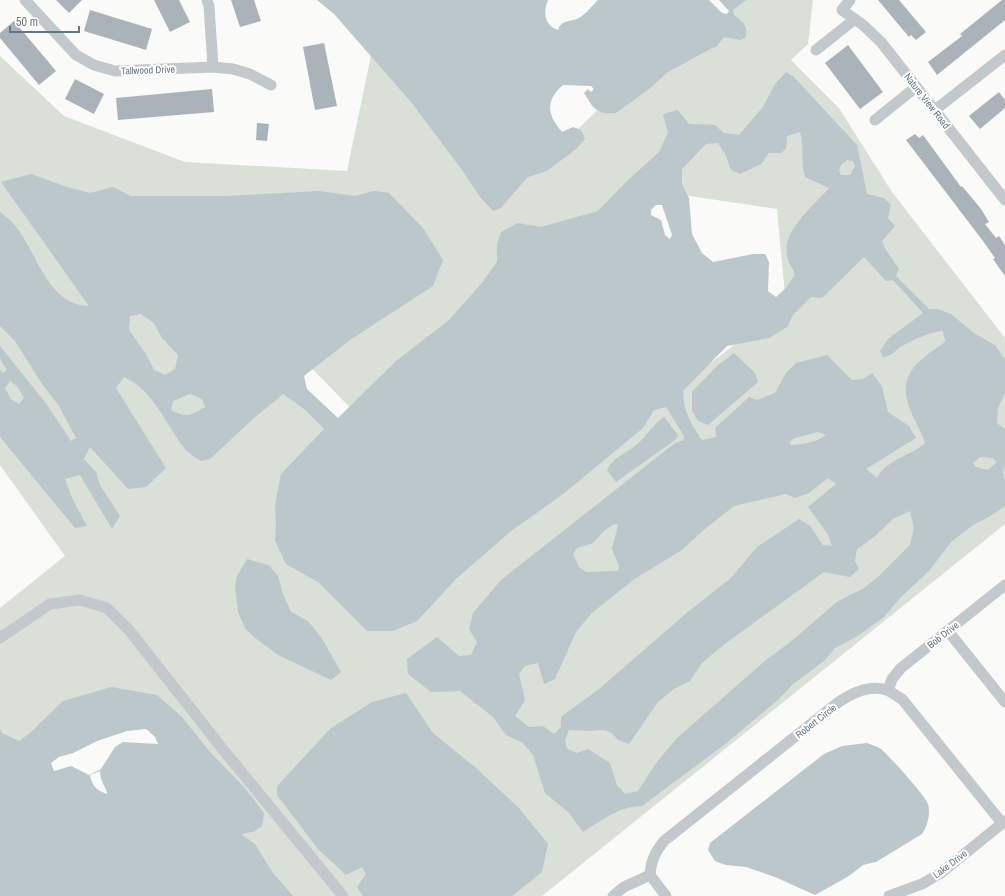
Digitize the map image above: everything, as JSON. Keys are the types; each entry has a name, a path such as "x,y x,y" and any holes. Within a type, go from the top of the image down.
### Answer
{"street":[{"name":"Tallwood Drive","path":"25,0 76,54 94,65 115,71 213,68 233,69 250,74 271,85"},
{"path":"207,0 209,6 213,68"},
{"name":"Nature View Road","path":"850,0 842,10 855,19 881,42 1005,200"},
{"path":"816,50 855,19"},
{"path":"935,110 1005,55"},
{"path":"875,120 916,87"},
{"name":"Bob Drive","path":"888,690 892,679 900,668 1005,585"},
{"path":"0,638 50,604 80,600 107,608 129,630 221,747 342,896"},
{"path":"948,631 1005,702"},
{"name":"Robert Circle","path":"650,875 651,862 655,852 664,841 836,704 852,693 869,689 888,690"},
{"path":"888,690 902,699 911,709 1004,822"},
{"name":"Lake Drive","path":"889,896 922,884 941,873 1004,822"},
{"path":"613,896 624,887 650,875 666,896"}],"shaded area":[{"path":"317,0 548,0 545,9 547,21 553,28 558,30 561,24 582,16 598,0 709,0 722,13 727,14 729,11 719,0 746,0 733,10 734,15 744,24 746,29 746,37 741,40 724,37 716,47 668,72 649,89 616,113 603,113 593,106 584,93 588,89 591,92 594,89 591,86 563,85 557,91 551,102 550,108 553,119 562,132 573,127 581,130 585,139 576,149 547,171 528,177 501,208 493,211 480,197 462,170 411,102 334,14"},
{"path":"733,0 813,0 808,44 791,60 839,108 892,192 1005,338 1005,524 542,896 496,896 532,865 410,736 406,693 291,794 361,850 388,896 254,896 227,834 256,817 154,704 112,696 67,721 16,753 0,740 0,608 65,556 0,465 0,428 41,479 74,465 35,408 17,422 0,402 0,319 2,318 132,486 166,468 106,389 121,367 120,323 137,305 183,342 217,402 211,443 283,394 305,410 324,429 280,503 279,548 328,584 369,625 786,305 777,209 649,190 620,215 534,255 363,421 302,358 420,264 368,208 52,222 114,303 55,323 0,256 0,56 64,116 185,162 347,171 375,36 501,208 528,177 603,105 652,69 691,52 731,25 730,3"},
{"path":"786,72 794,77 857,145 867,194 884,198 891,205 888,218 895,226 882,241 886,250 899,269 896,276 929,309 937,309 951,314 974,333 995,345 1005,360 1005,393 998,408 997,423 1005,429 1005,465 1003,473 1005,481 1005,506 994,514 973,525 951,542 929,571 902,596 884,617 856,637 835,648 824,661 792,685 779,699 724,745 642,806 626,808 619,811 604,818 583,832 568,812 545,793 533,755 523,743 506,735 493,717 460,691 431,692 408,674 407,659 437,637 459,656 471,655 477,642 469,629 473,613 501,580 675,443 684,440 684,436 666,407 654,410 643,428 563,494 510,532 457,578 417,621 393,631 367,631 318,582 286,564 275,541 275,505 281,474 324,429 305,410 283,394 254,418 210,459 201,461 184,448 158,408 143,390 124,377 116,388 166,468 146,487 128,489 90,447 84,459 96,472 100,485 120,516 112,529 80,475 65,479 72,498 87,526 75,528 0,437 0,370 3,373 7,370 0,359 0,346 45,402 71,441 76,438 59,406 42,384 15,341 0,326 0,212 12,222 20,233 52,286 62,296 74,303 89,306 1,182 31,174 67,187 90,193 113,187 131,196 228,196 319,191 355,196 374,191 389,193 423,228 443,260 433,286 350,340 304,376 307,389 338,418 396,361 449,320 481,284 497,262 497,244 501,232 518,223 541,227 598,211 626,182 659,152 668,133 663,114 678,110 689,124 715,125 724,133 739,135 763,107 775,84","holes":["800,132 805,177 829,188 799,221 788,240 788,260 795,274 787,287 776,297 768,291 769,262 765,254 753,254 713,262 702,253 692,234 689,198 682,184 682,169 706,144 718,143 726,156 731,170 740,174 761,164 769,153 781,153 786,149 787,136","847,160 853,161 855,166 850,175 841,175 839,171 841,165","656,205 662,205 672,235 670,239 665,235 661,220 651,215 651,210","864,257 886,281 893,280 923,313 888,339 880,351 883,357 916,339 938,331 943,331 945,342 919,362 908,377 906,386 906,397 925,443 887,466 877,478 866,469 916,438 909,426 888,412 882,386 872,373 863,379 852,380 827,355 796,363 786,373 775,393 757,400 749,397 715,428 716,437 702,440 688,417 684,405 683,391 727,346 769,338 787,327 793,315 811,297 822,298","141,314 154,323 162,338 178,355 175,369 165,375 154,370 146,354 129,330 130,316","10,381 17,386 24,398 19,404 11,399 5,388","190,394 202,399 205,407 188,415 171,410 173,401","818,432 826,435 818,440 805,444 791,445 789,442 795,438","980,457 992,458 997,462 988,470 976,467 973,463","828,478 836,484 808,507 827,533 832,546 823,545 810,526 799,519 757,547 731,578 689,611 599,689 561,717 561,727 554,734 543,726 529,727 515,716 525,700 519,674 525,666 538,663 544,684 555,679 576,632 592,613 633,580 682,550 734,506 786,494 795,498 809,493","910,511 914,528 910,545 879,576 864,588 838,601 788,644 767,659 677,738 656,763 638,791 625,794 617,785 610,763 588,749 577,753 567,749 565,740 569,730 603,730 612,733 618,740 629,744 658,702 674,689 690,681 702,663 726,643 824,572 850,577 859,569 855,561 857,549 874,537 893,519","614,524 618,525 612,549 619,566 618,571 586,572 579,567 573,554 577,548 593,543 604,531"]},
{"path":"734,353 755,373 758,382 708,425 698,421 692,411 692,392 717,366"},
{"path":"664,417 678,435 675,440 616,482 607,470 612,462 635,446 656,423"},
{"path":"247,559 268,565 278,576 283,594 291,612 308,621 321,637 341,672 331,680 278,655 255,638 245,628 238,612 235,586 237,576"},
{"path":"111,687 157,695 182,717 210,752 244,787 264,813 262,826 253,832 244,833 242,835 255,844 273,873 293,896 0,896 0,729 2,733 19,741 30,733 63,701","holes":["146,729 155,737 158,744 123,742 115,747 101,769 89,775 71,766 54,771 51,763 59,757 73,753 97,741 127,731","100,771 101,778 107,794 95,787 91,779 90,775"]},
{"path":"406,693 433,733 476,768 519,808 548,844 542,872 512,896 363,896 357,887 366,874 362,867 346,875 318,849 277,795 277,786 331,728 372,702"},
{"path":"867,743 879,748 885,753 925,799 929,808 929,816 922,834 876,862 863,865 849,876 815,895 775,877 746,867 726,865 715,861 708,850 710,843 824,754 842,746"}],"building":[{"path":"56,0 82,0 69,13"},
{"path":"154,0 179,0 190,22 170,32"},
{"path":"231,0 254,0 261,21 240,27"},
{"path":"878,0 899,0 926,32 916,40 911,35 909,37"},
{"path":"1002,0 1005,0 1005,20 937,75 928,62 962,36 960,34"},
{"path":"90,10 152,29 146,50 84,31"},
{"path":"14,21 56,71 39,85 0,38 0,33"},
{"path":"324,43 337,106 315,110 303,47"},
{"path":"848,45 883,92 860,109 825,63"},
{"path":"75,79 104,94 94,114 65,99"},
{"path":"212,89 214,112 118,120 116,98"},
{"path":"999,92 1005,100 1005,108 980,129 969,116"},
{"path":"257,123 269,124 267,141 256,140"},
{"path":"915,134 919,138 923,135 961,187 962,186 981,209 989,222 985,224 996,238 999,236 1005,245 1005,276 983,241 906,140"}]}
